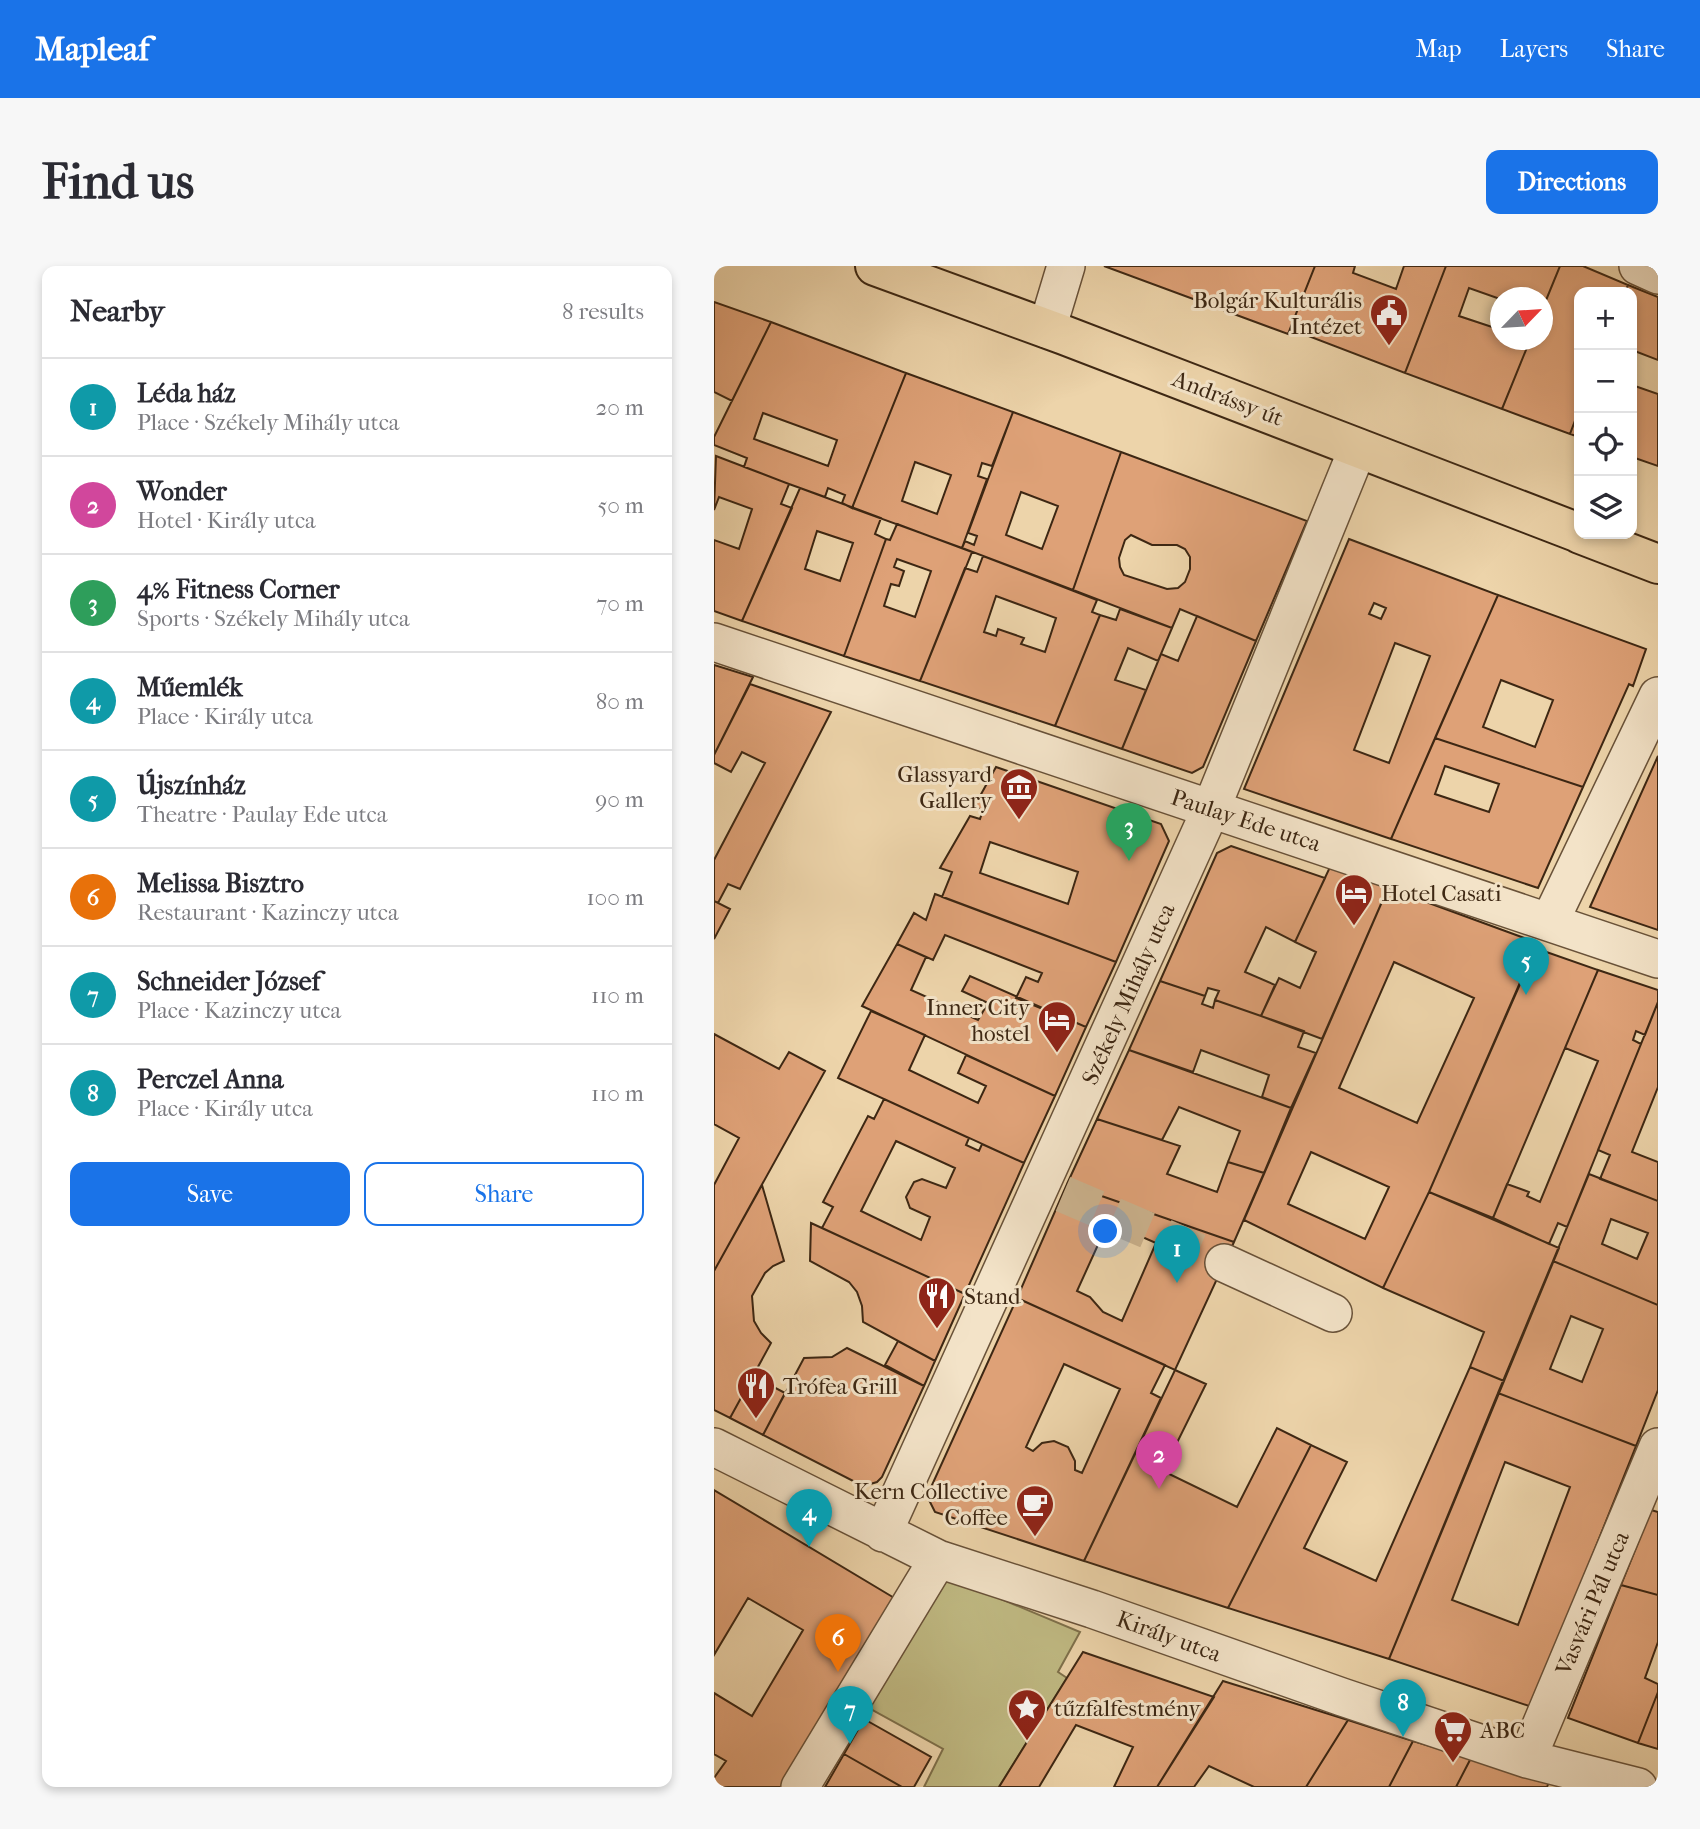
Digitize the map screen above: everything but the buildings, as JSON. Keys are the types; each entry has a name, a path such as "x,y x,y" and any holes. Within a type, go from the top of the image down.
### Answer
{"main road":[{"name":"Andrássy út","path":"875,266 1047,329 1574,532"},
{"name":"Andrássy út","path":"1593,539 1658,564"}],"street":[{"path":"1047,329 1066,266"},
{"path":"1638,266 1658,275"},
{"name":"Székely Mihály utca","path":"883,1533 1052,1190 1358,448"},
{"name":"Paulay Ede utca","path":"714,642 1550,920 1658,959"},
{"path":"1550,920 1658,696"},
{"path":"1224,1263 1333,1313"},
{"name":"Király utca","path":"714,1447 938,1559 1092,1609 1342,1698 1527,1759 1638,1787"},
{"name":"Vasvári Pál utca","path":"1527,1759 1658,1447"},
{"path":"800,1787 938,1559"}],"shaded area":[{"path":"939,1573 1080,1632 1058,1672 1067,1678 999,1787 924,1787 943,1749 869,1708"}],"tunnel":[{"path":"1063,1194 1224,1263"}],"place":[{"name":"Bolgár Kulturális Intézet","path":"1389,347"},
{"name":"Glassyard Gallery","path":"1019,821"},
{"name":"4% Fitness Corner","path":"1129,861"},
{"name":"Hotel Casati","path":"1354,927"},
{"name":"Újszínház","path":"1526,995"},
{"name":"Inner City hostel","path":"1057,1054"},
{"name":"Léda ház","path":"1177,1283"},
{"name":"Stand","path":"937,1330"},
{"name":"Trófea Grill","path":"756,1420"},
{"name":"Wonder","path":"1159,1489"},
{"name":"Kern Collective Coffee","path":"1035,1538"},
{"name":"Műemlék","path":"809,1547"},
{"name":"Melissa Bisztro","path":"838,1672"},
{"name":"Perczel Anna","path":"1403,1737"},
{"name":"tűzfalfestmény","path":"1027,1742"},
{"name":"Schneider József","path":"850,1744"},
{"name":"ABC","path":"1453,1764"}]}
